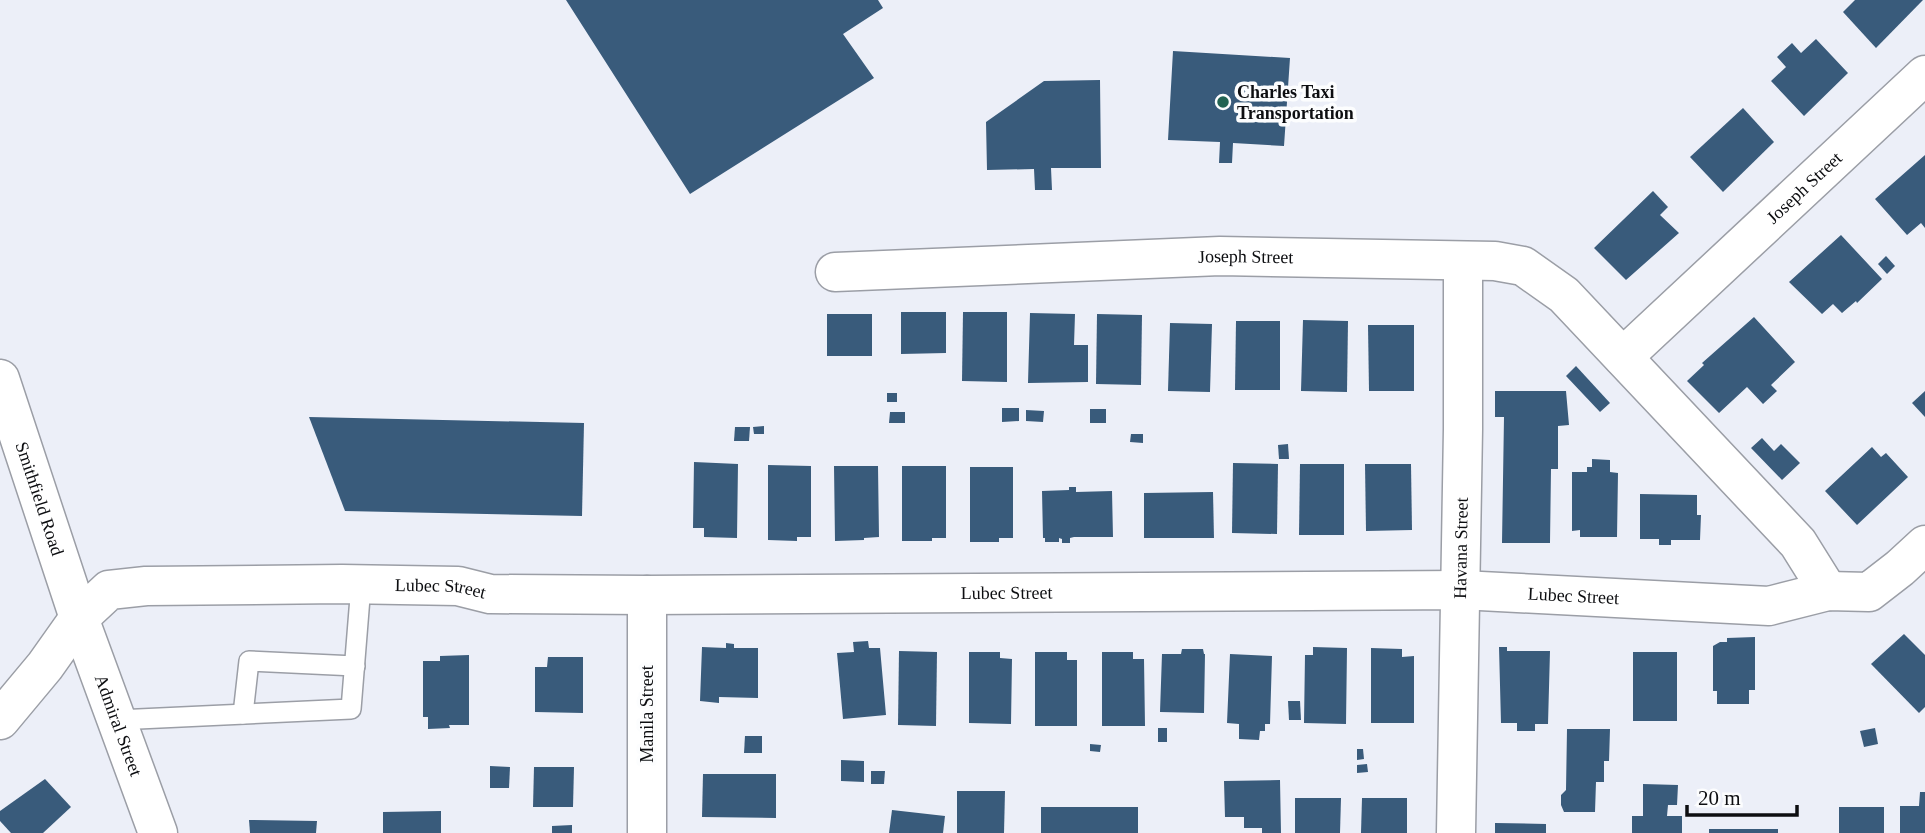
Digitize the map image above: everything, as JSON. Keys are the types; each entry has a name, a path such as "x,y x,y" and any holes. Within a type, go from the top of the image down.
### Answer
{"street":[{"name":"Joseph Street","path":"1623,357 1925,75"},
{"name":"Joseph Street","path":"835,272 1220,256 1495,261 1522,266 1564,295 1623,357 1798,543 1828,591"},
{"name":"Havana Street","path":"1456,833 1463,262"},
{"name":"Smithfield Road","path":"0,379 79,618"},
{"name":"Lubec Street","path":"0,720 79,618 109,590 146,586 458,586 490,594 647,595 1461,590 1769,606 1828,591 1869,592 1925,545"},
{"name":"Manila Street","path":"647,595 647,833"},
{"name":"Admiral Street","path":"79,618 158,833"}],"lane":[{"path":"117,720 351,709 361,585"},
{"path":"243,714 248,661 355,666"}],"building":[{"path":"566,0 878,0 883,8 843,34 874,78 690,194"},
{"path":"1855,0 1923,0 1876,48 1843,12"},
{"path":"1816,39 1848,73 1804,116 1771,81 1786,67 1777,57 1792,43 1801,53"},
{"path":"1173,51 1290,58 1284,146 1233,143 1232,163 1219,163 1220,142 1168,140"},
{"path":"1100,80 1101,168 1051,168 1052,190 1035,190 1034,169 987,170 986,122 1044,81"},
{"path":"1743,108 1774,142 1723,192 1690,157"},
{"path":"1925,155 1925,228 1921,223 1907,235 1875,199"},
{"path":"1653,191 1668,207 1660,215 1679,233 1626,280 1594,248"},
{"path":"1841,235 1882,279 1842,313 1833,304 1822,314 1789,282"},
{"path":"1886,256 1895,266 1887,274 1878,264"},
{"path":"901,312 946,312 946,353 901,354"},
{"path":"963,312 1007,312 1007,382 962,381"},
{"path":"1030,313 1075,314 1074,345 1088,345 1088,382 1028,383"},
{"path":"827,314 872,314 872,356 827,356"},
{"path":"1097,314 1142,315 1141,385 1096,384"},
{"path":"1754,317 1795,362 1771,385 1777,391 1763,404 1747,387 1719,413 1687,381 1704,365 1702,363"},
{"path":"1303,320 1348,321 1347,392 1301,391"},
{"path":"1236,321 1280,321 1280,390 1235,390"},
{"path":"1170,323 1212,324 1210,392 1168,391"},
{"path":"1368,325 1414,325 1414,391 1369,391"},
{"path":"1576,366 1610,403 1600,412 1566,376"},
{"path":"1495,391 1566,391 1569,425 1558,426 1558,469 1551,469 1550,543 1502,543 1504,417 1495,417"},
{"path":"1925,391 1925,417 1912,403"},
{"path":"887,393 897,393 897,402 887,402"},
{"path":"1002,408 1019,408 1019,421 1002,422"},
{"path":"1090,409 1106,409 1106,423 1090,423"},
{"path":"1026,410 1044,411 1043,422 1026,421"},
{"path":"890,412 905,412 905,423 889,423"},
{"path":"309,417 584,423 582,516 345,511"},
{"path":"764,426 764,434 754,434 753,427"},
{"path":"735,427 750,427 749,441 734,441"},
{"path":"1131,434 1143,434 1143,443 1130,442"},
{"path":"1762,438 1774,451 1781,444 1800,463 1782,480 1751,448"},
{"path":"1288,444 1289,459 1279,459 1278,445"},
{"path":"1872,447 1881,457 1886,453 1908,477 1857,525 1825,491"},
{"path":"1592,459 1610,460 1610,472 1618,473 1617,537 1580,537 1580,530 1572,531 1572,472 1587,472 1587,467 1592,467"},
{"path":"694,462 738,464 737,538 704,537 704,528 693,528"},
{"path":"1233,463 1278,464 1277,534 1232,533"},
{"path":"1300,464 1344,464 1344,535 1299,535"},
{"path":"1365,464 1411,464 1412,530 1366,531"},
{"path":"768,465 811,466 811,537 797,537 797,541 768,540"},
{"path":"834,466 878,466 879,537 835,541"},
{"path":"902,466 946,466 946,538 902,541"},
{"path":"970,467 1013,467 1013,538 999,538 999,542 970,542"},
{"path":"1069,487 1076,487 1076,492 1112,491 1113,537 1074,537 1070,538 1070,543 1062,543 1059,538 1059,542 1045,542 1042,491 1069,490"},
{"path":"1213,492 1214,538 1144,538 1144,493"},
{"path":"1640,494 1697,495 1697,515 1701,515 1700,540 1671,540 1671,545 1659,545 1659,539 1640,539"},
{"path":"1904,634 1925,655 1925,707 1919,713 1871,664"},
{"path":"1755,637 1755,690 1749,690 1749,704 1717,704 1717,691 1713,691 1713,646 1727,642 1727,638"},
{"path":"868,641 869,648 880,648 886,715 843,719 837,653 854,652 853,642"},
{"path":"726,643 734,644 734,648 758,648 758,698 719,697 719,703 700,701 702,647 726,648"},
{"path":"1313,647 1347,648 1346,724 1304,723 1305,655 1313,655"},
{"path":"1499,647 1507,647 1507,651 1550,651 1548,724 1535,724 1535,731 1517,731 1517,723 1501,723"},
{"path":"1371,648 1402,649 1402,657 1414,656 1414,723 1371,723"},
{"path":"1182,649 1203,649 1205,654 1204,713 1160,712 1162,654 1181,654"},
{"path":"899,651 937,652 936,726 898,725"},
{"path":"969,652 1000,652 1000,658 1012,659 1011,724 969,723"},
{"path":"1035,652 1067,652 1067,660 1077,660 1077,726 1035,726"},
{"path":"1102,652 1133,652 1133,659 1144,659 1145,726 1102,726"},
{"path":"1633,652 1677,652 1677,721 1633,721"},
{"path":"1230,654 1272,656 1270,724 1265,724 1265,731 1260,731 1259,740 1239,739 1239,724 1227,723"},
{"path":"469,655 469,725 428,729 428,717 423,717 423,661 440,661 440,656"},
{"path":"548,657 583,657 583,713 535,712 535,667 547,667"},
{"path":"1288,701 1300,701 1301,720 1289,720"},
{"path":"1158,728 1167,728 1167,742 1158,742"},
{"path":"1875,728 1878,744 1864,747 1860,731"},
{"path":"1567,729 1610,729 1609,761 1604,761 1604,782 1596,782 1595,812 1564,812 1561,805 1561,795 1566,790"},
{"path":"745,736 762,736 762,753 744,753"},
{"path":"1090,744 1101,745 1100,752 1090,751"},
{"path":"1357,749 1363,749 1364,759 1357,760"},
{"path":"841,760 864,761 864,782 841,781"},
{"path":"1367,764 1368,772 1357,773 1357,765"},
{"path":"490,766 510,767 509,788 490,788"},
{"path":"534,767 574,767 573,807 533,807"},
{"path":"871,771 885,771 884,784 871,784"},
{"path":"703,774 776,774 776,818 702,817"},
{"path":"45,779 71,807 43,833 11,833 0,821 0,811"},
{"path":"1280,780 1281,833 1262,833 1262,828 1244,828 1244,817 1225,817 1224,781"},
{"path":"1643,784 1678,785 1677,805 1668,805 1667,816 1682,816 1682,833 1632,833 1632,816 1643,816"},
{"path":"957,791 1005,791 1004,833 957,833"},
{"path":"1920,792 1925,792 1925,833 1900,833 1900,806 1919,806"},
{"path":"1295,798 1341,798 1340,833 1295,833"},
{"path":"1362,798 1407,798 1407,833 1361,833"},
{"path":"1041,807 1138,807 1138,833 1041,833"},
{"path":"1839,807 1884,807 1884,833 1839,833"},
{"path":"892,810 945,816 943,833 889,833"},
{"path":"441,811 441,833 383,833 383,812"},
{"path":"249,820 317,821 316,833 250,833"},
{"path":"1495,823 1546,824 1546,833 1495,833"},
{"path":"572,825 572,833 552,833 552,826"},
{"path":"1709,829 1778,829 1778,833 1709,833"}],"place":[{"name":"Charles Taxi Transportation","path":"1223,102"}]}
